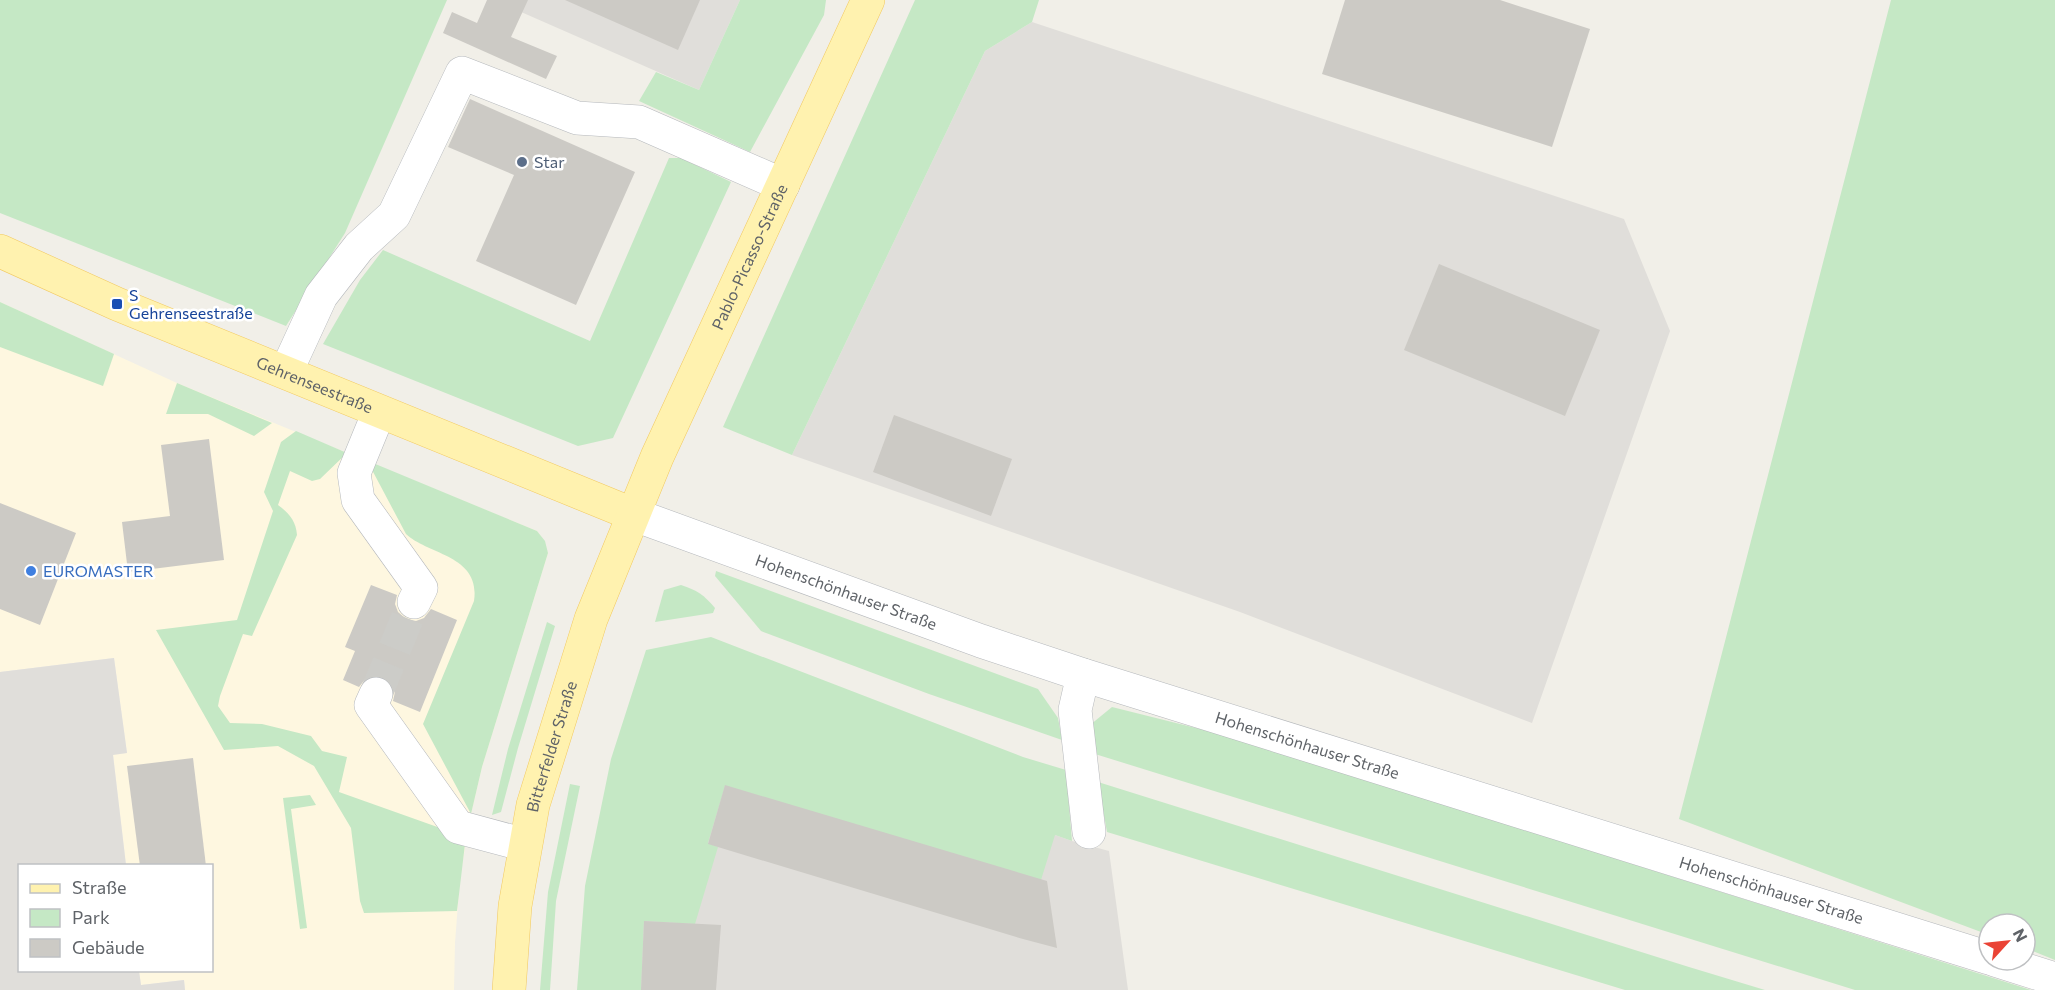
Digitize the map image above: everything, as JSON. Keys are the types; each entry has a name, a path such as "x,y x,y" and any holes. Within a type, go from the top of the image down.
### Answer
{"main road":[{"name":"Pablo-Picasso-Straße","path":"632,514 868,0"},
{"name":"Gehrenseestraße","path":"0,251 117,304 632,514"},
{"name":"Bitterfelder Straße","path":"509,990 512,928 525,845 545,762 591,619 632,514"}],"street":[{"path":"286,372 321,296 359,247 394,215 462,73 577,118 639,122 783,185"},
{"path":"379,412 354,473 358,500 421,588 414,602"},
{"name":"Hohenschönhauser Straße","path":"632,514 981,641 1083,675 1977,954"},
{"path":"1083,675 1075,710 1089,832"},
{"path":"376,694 371,705 458,827 525,845"},
{"path":"2033,972 2055,979"}],"shaded area":[{"path":"494,0 740,0 699,90"},
{"path":"1032,22 1624,219 1670,331 1532,723 1240,612 792,455 985,51"},
{"path":"0,302 177,383 537,531 548,553 482,767 471,814 460,877 454,990 185,990 184,980 141,985 139,972 213,972 213,864 126,864 113,754 127,753 114,658 0,672"},
{"path":"114,658 127,753 113,755 126,864 18,864 18,972 139,972 141,985 184,980 185,990 0,990 0,672"},
{"path":"716,768 984,810 1072,841 1109,851 1128,990 606,990"}],"green space":[{"path":"0,0 447,0 345,233 286,326 0,213"},
{"path":"740,0 826,0 824,15 750,152 639,101 656,72 699,90"},
{"path":"915,0 1039,0 1032,22 985,51 792,455 723,427"},
{"path":"1891,0 2055,0 2055,960 2037,953 2037,912 1977,912 1977,931 1679,819"},
{"path":"669,158 681,158 731,182 613,438 578,446 323,344 360,280 383,250 590,341"},
{"path":"0,302 114,354 103,386 0,347"},
{"path":"177,383 272,423 254,436 208,414 166,414"},
{"path":"296,431 347,453 320,479 312,481 290,471 278,505 291,518 297,535 252,636 243,634 218,706 230,723 262,724 311,736 322,751 347,757 339,792 443,829 465,844 457,911 364,913 360,901 351,828 314,766 278,746 224,750 156,630 237,620 273,511 264,492 281,442"},
{"path":"373,463 537,531 545,541 548,553 482,767 471,814 423,724 474,601 474,586 469,574 461,565 406,534 371,468"},
{"path":"716,571 1038,689 1058,718 1062,740 929,694 761,631 715,576"},
{"path":"681,585 704,596 715,608 713,613 655,622 664,590"},
{"path":"547,622 555,626 501,812 492,815 508,749"},
{"path":"711,637 1023,757 1066,770 1072,841 1055,835 1041,880 725,786 708,843 718,847 695,924 644,921 641,990 577,990 585,886 611,759 646,650"},
{"path":"1112,707 1228,736 2031,990 1855,990 1095,754 1090,725"},
{"path":"1098,782 1765,990 1625,990 1107,832"},
{"path":"570,784 580,786 556,901 550,990 540,990 548,892"},
{"path":"310,795 316,805 291,809 307,928 300,929 283,798"}],"building":[{"path":"487,0 528,0 511,37 557,56 546,79 443,33 452,12 477,23"},
{"path":"565,0 700,0 678,50"},
{"path":"1345,0 1500,0 1590,29 1552,147 1322,74"},
{"path":"470,99 635,172 576,305 476,261 514,175 448,147"},
{"path":"1439,264 1600,330 1565,416 1404,350"},
{"path":"894,415 1012,459 991,516 873,472"},
{"path":"209,439 224,560 128,572 122,522 170,516 161,445"},
{"name":"EUROMASTER","path":"0,503 76,533 40,625 0,609"},
{"path":"371,585 397,595 395,604 398,612 406,619 416,621 424,618 431,609 457,620 420,712 393,701 395,692 392,684 383,677 374,675 366,678 359,687 343,680 355,651 345,647"},
{"path":"193,758 206,864 140,864 127,766"},
{"path":"725,785 1047,881 1057,948 708,844"},
{"path":"644,921 721,925 716,990 641,990"}],"tunnel":[{"path":"376,694 414,602"}],"place":[{"name":"Star","path":"522,162"},
{"name":"S Gehrenseestraße","path":"117,304"},
{"name":"EUROMASTER","path":"31,571"}]}
